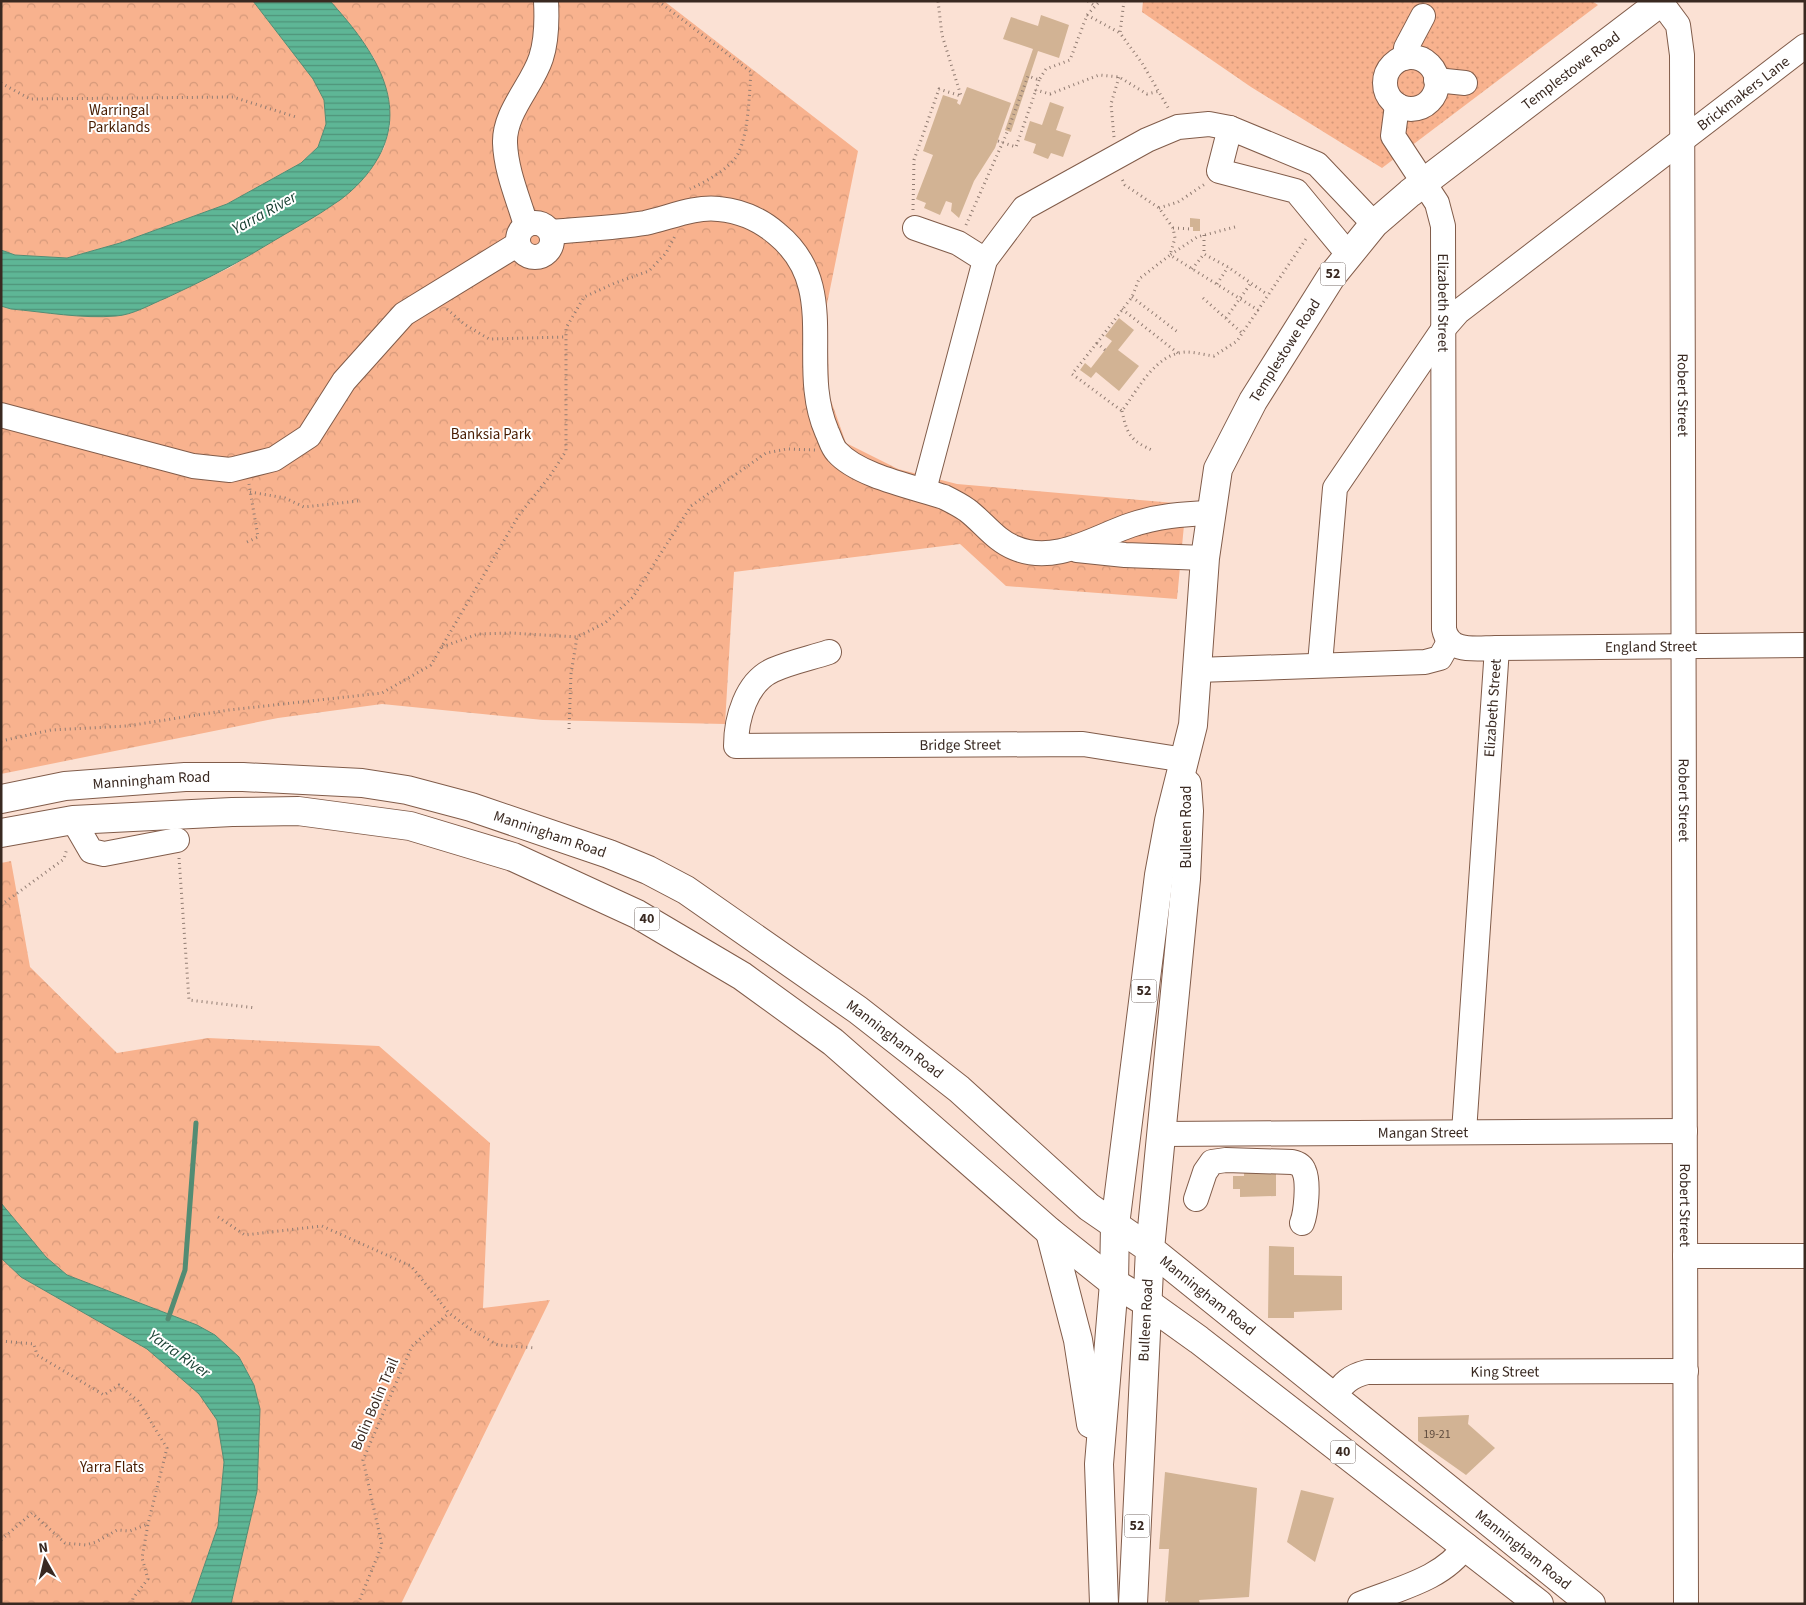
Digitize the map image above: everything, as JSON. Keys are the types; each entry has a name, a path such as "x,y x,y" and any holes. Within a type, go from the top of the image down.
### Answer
{"main road":[{"name":"Templestowe Road","path":"1185,760 1193,725 1205,558 1218,468 1237,428 1298,326 1348,254 1374,224 1425,182 1661,2"},
{"name":"Bulleen Road","path":"1133,1604 1142,1448 1146,1302 1186,879 1189,812 1185,760"},
{"name":"Bulleen Road","path":"1104,1604 1099,1464 1114,1283 1115,1225 1159,875 1168,821 1185,760"},
{"name":"Manningham Road","path":"1,799 66,786 185,776 362,783 407,790 471,807 609,854 648,870 686,890 858,1010 959,1088 1089,1207 1150,1250 1591,1604"},
{"name":"40","path":"1,834 73,820 232,812 298,811 357,817 410,826 513,856 657,925 742,976 833,1042 1050,1232 1114,1283 1146,1302 1466,1545 1539,1604"},
{"path":"591,892 609,854"},
{"name":"Bulleen Road","path":"1050,1232 1078,1340 1099,1464"}],"street":[{"path":"1,415 193,466 230,470 274,459 309,436 344,381 404,314 522,234 543,224 551,232 552,243 550,249 541,256 530,257 520,250 522,234 509,172 505,141 510,117 542,58 548,24 546,1"},
{"name":"Robert Street","path":"1661,2 1672,15 1680,33 1682,141 1686,1604"},
{"path":"1405,58 1406,48 1423,16"},
{"name":"Brickmakers Lane","path":"1320,664 1335,488 1444,328 1458,312 1805,46"},
{"path":"1405,58 1422,60 1429,65 1436,80 1433,96 1421,106 1405,108 1397,105 1387,94 1385,79 1392,65 1405,58"},
{"path":"1436,80 1465,83"},
{"name":"Elizabeth Street","path":"1397,105 1393,136 1437,203 1443,226 1444,629 1449,642 1462,648 1497,648 1464,1132"},
{"path":"924,490 985,260 1024,208 1113,161 1147,140 1178,127 1209,124 1230,128 1317,164 1374,224"},
{"path":"1230,128 1219,171 1296,191 1348,254"},
{"path":"1296,191 1317,164"},
{"path":"551,232 645,223 703,209 740,213 769,227 790,244 810,277 815,318 814,378 819,414 836,452 855,466 944,497 968,511 1012,548 1037,553 1069,549 1130,525 1154,519 1210,514"},
{"path":"915,228 958,243 985,260"},
{"path":"1069,549 1125,555 1205,558"},
{"path":"1197,670 1320,664 1425,662 1440,658 1449,642"},
{"name":"England Street","path":"1497,648 1805,645"},
{"name":"Bridge Street","path":"829,652 772,670 756,682 739,714 736,746 1083,744 1185,760"},
{"path":"73,820 91,851 104,854 177,840"},
{"name":"Mangan Street","path":"1162,1134 1685,1131"},
{"path":"1200,1204 1205,1172 1212,1162 1242,1160 1292,1162 1301,1166 1305,1174 1306,1214 1302,1223"},
{"path":"1685,1256 1805,1256"},
{"name":"King Street","path":"1335,1397 1340,1387 1350,1378 1367,1372 1686,1371"},
{"path":"1360,1604 1438,1573 1458,1558 1466,1545"}],"path":[{"path":"1,741 51,730 127,726 229,710 382,693 431,665 519,515 550,476 566,451 566,328 584,297 649,271 666,253 676,235 679,204 689,190 712,178 734,161 746,129 750,72 658,1"},
{"path":"915,228 912,200 914,160 917,151 939,89 961,96 942,35 938,1"},
{"path":"1088,1 1096,6"},
{"path":"998,141 1016,147 1039,80 1046,69 1070,60 1087,15 1100,1"},
{"path":"1120,33 1124,1"},
{"path":"1087,15 1120,33 1160,91 1178,127"},
{"path":"1036,90 1050,94 1099,75 1119,77 1147,94 1160,91"},
{"path":"958,243 1003,143 1028,76 1039,80"},
{"path":"1119,77 1111,104 1114,131 1113,161 1125,186 1159,208 1173,228 1175,238 1170,255"},
{"path":"1,83 30,99 233,97 296,117"},
{"path":"1159,208 1178,202 1200,189 1219,171"},
{"path":"1122,411 1156,366 1166,358 1186,352 1214,356 1237,341 1319,219"},
{"path":"1154,451 1138,443 1126,430 1122,411 1072,374 1132,297 1139,279 1170,255 1204,235 1235,227"},
{"path":"1173,228 1191,229"},
{"path":"1192,269 1204,254 1204,235"},
{"path":"1204,254 1228,267 1268,295"},
{"path":"1170,255 1258,310"},
{"path":"1216,284 1228,267"},
{"path":"1226,318 1251,283"},
{"path":"436,294 447,310 464,324 488,339 566,336"},
{"path":"1132,297 1179,333"},
{"path":"1202,298 1242,333"},
{"path":"1122,309 1180,354"},
{"path":"1096,343 1105,350"},
{"path":"441,648 478,634 510,633 577,637 605,623 633,597 691,506 766,453 787,449 836,452"},
{"path":"246,466 258,537 247,542"},
{"path":"250,492 285,498 304,506 358,501"},
{"path":"569,729 571,674 577,637"},
{"path":"1,905 64,859 73,820"},
{"path":"177,840 189,1000 256,1008"},
{"path":"218,1217 245,1235 322,1226 411,1266 449,1313 470,1329 498,1345 536,1348"},
{"name":"Bolin Bolin Trail","path":"358,1604 382,1545 363,1460 412,1346 449,1313"},
{"path":"1,1341 34,1344 36,1355 104,1395 119,1385 138,1401 167,1448 148,1524 142,1558 148,1579 133,1598 132,1604"},
{"path":"1,1540 32,1513 65,1543 86,1545 96,1542 117,1530 130,1531 148,1524"}],"green space":[{"name":"Warringal Parklands","path":"1,1 253,1 313,79 324,100 326,124 318,147 301,163 227,204 120,243 67,258 15,255 1,250"},
{"name":"Banksia Park","path":"330,1 664,1 858,151 827,304 829,395 846,443 898,469 957,484 1186,504 1177,599 1006,586 960,544 734,572 725,724 543,720 382,704 278,718 1,774 1,306 11,309 82,316 118,316 146,307 229,268 341,199 369,172 384,148 390,126 374,58 349,23"},
{"path":"1143,1 1592,1 1598,5 1382,168 1251,87 1142,12"},
{"path":"11,861 30,967 117,1053 208,1038 379,1046 490,1143 483,1308 550,1300 401,1604 231,1604 257,1491 254,1385 239,1357 215,1335 197,1325 67,1275 46,1257 1,1203 1,863"},
{"name":"Yarra Flats","path":"1,1258 21,1277 147,1349 199,1394 217,1420 224,1461 218,1526 191,1604 1,1604"}],"water":[{"name":"Yarra River","path":"253,1 330,1 359,36 371,54 388,94 390,115 387,136 378,158 366,175 340,200 311,219 225,269 135,311 116,316 90,317 11,309 1,306 1,250 15,255 67,258 120,243 227,204 301,163 318,147 326,124 324,100 313,79"},
{"name":"Yarra River","path":"1,1203 46,1257 67,1275 197,1325 215,1335 239,1357 254,1385 260,1409 257,1491 231,1604 191,1604 218,1526 224,1462 217,1420 199,1394 147,1349 21,1277 1,1258"}],"building":[{"path":"1041,15 1069,25 1059,58 1038,51 1011,132 1005,130 1033,49 1003,39 1011,17 1038,26"},
{"path":"967,87 1011,103 995,148 974,181 959,218 951,211 952,203 946,201 940,215 924,208 926,203 916,199 933,155 923,151 943,95 958,100 957,103 960,105"},
{"path":"1050,102 1064,107 1056,130 1071,135 1063,157 1051,153 1048,159 1033,153 1036,144 1024,140 1030,121 1042,125"},
{"path":"1190,218 1200,219 1200,231 1193,231 1193,227 1190,227"},
{"path":"1119,318 1134,330 1118,350 1139,366 1119,391 1096,372 1091,378 1080,370 1085,363 1091,368 1112,341 1105,336"},
{"path":"1244,1167 1276,1167 1276,1196 1240,1197 1240,1189 1233,1189 1233,1176 1244,1176"},
{"path":"1269,1246 1294,1247 1294,1275 1342,1276 1342,1310 1294,1312 1294,1318 1268,1318"},
{"path":"1469,1415 1468,1424 1495,1448 1466,1475 1418,1441 1418,1417"},
{"path":"1165,1472 1257,1488 1249,1597 1199,1600 1200,1604 1168,1604 1168,1601 1165,1602 1169,1549 1159,1549"},
{"path":"1301,1490 1334,1498 1315,1562 1287,1542"}],"waterway":[{"path":"168,1319 185,1270 196,1123"}]}
